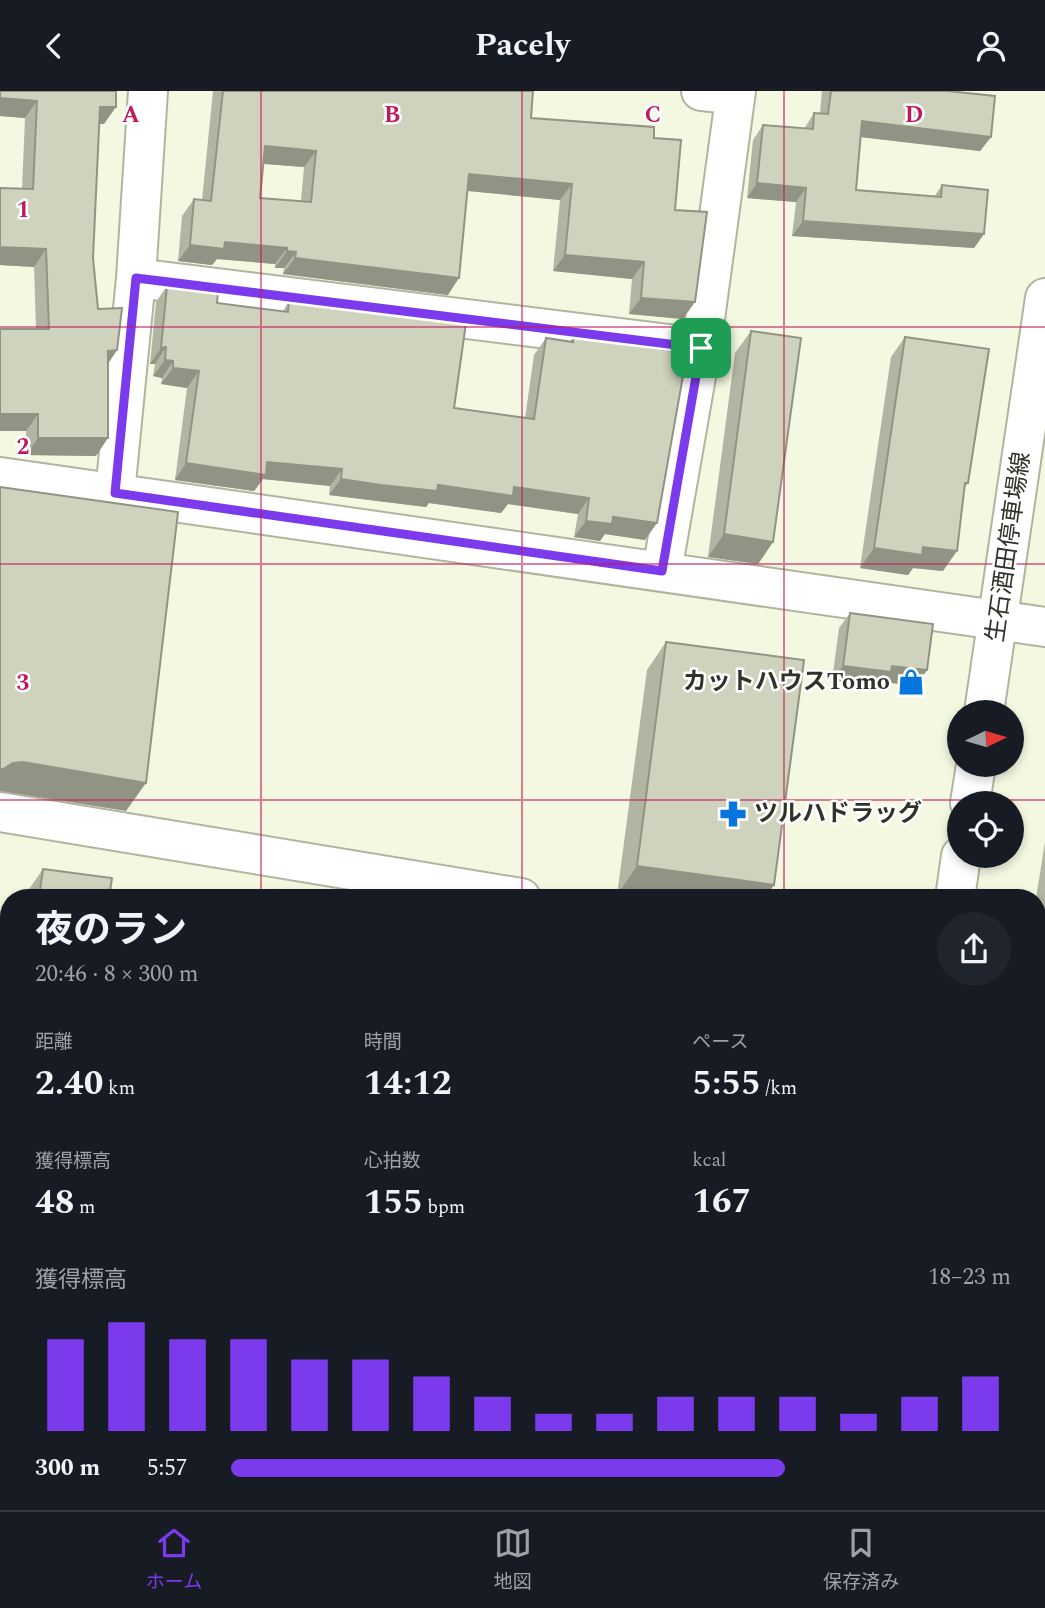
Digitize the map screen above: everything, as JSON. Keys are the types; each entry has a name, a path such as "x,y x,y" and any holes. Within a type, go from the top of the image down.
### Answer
{"street":[{"path":"115,493 136,278 148,91"},
{"path":"662,571 701,348 724,92"},
{"path":"136,278 701,348"},
{"name":"生石酒田停車場線","path":"986,700 1045,297"},
{"path":"0,477 1045,627"},
{"path":"0,812 466,889"},
{"path":"956,889 959,868"}],"building":[{"path":"0,91 116,91 116,107 100,107 93,258 98,309 122,308 117,350 108,351 108,438 38,438 38,414 0,414 0,329 49,329 46,249 0,247 0,188 33,189 37,101 0,98"},
{"path":"223,91 533,91 531,118 654,127 654,138 681,140 675,210 707,212 695,302 641,298 644,262 565,255 572,184 469,174 459,278 295,258 296,252 287,251 287,248 225,242 224,249 190,245 194,199 211,201","holes":["265,146 316,151 311,202 260,198"]},
{"path":"831,91 948,91 995,96 991,137 862,121 856,190 941,197 942,185 988,190 984,234 803,221 806,188 757,183 763,125 813,129 814,113 828,114"},
{"path":"167,286 218,292 217,303 288,312 289,301 466,323 454,408 534,419 546,338 573,342 573,337 687,353 657,523 613,517 612,524 586,521 589,498 514,487 513,496 438,485 437,491 341,479 342,469 267,462 266,475 186,463 199,371 173,368 173,361 165,360 166,347 161,348"},
{"path":"751,331 801,338 773,542 724,534"},
{"path":"905,337 989,349 968,483 965,483 957,551 923,547 922,555 874,548"},
{"path":"0,487 178,512 146,783 23,762 0,769"},
{"path":"850,613 933,624 927,670 892,666 891,672 843,666"},
{"path":"666,642 804,660 774,885 637,866"},
{"path":"43,869 112,878 110,889 40,889"}],"place":[{"name":"カットハウスTomo","path":"911,682"},
{"name":"ツルハドラッグ","path":"733,814"}],"route":[{"path":"136,278 701,348 662,571 115,493 136,278"}]}
